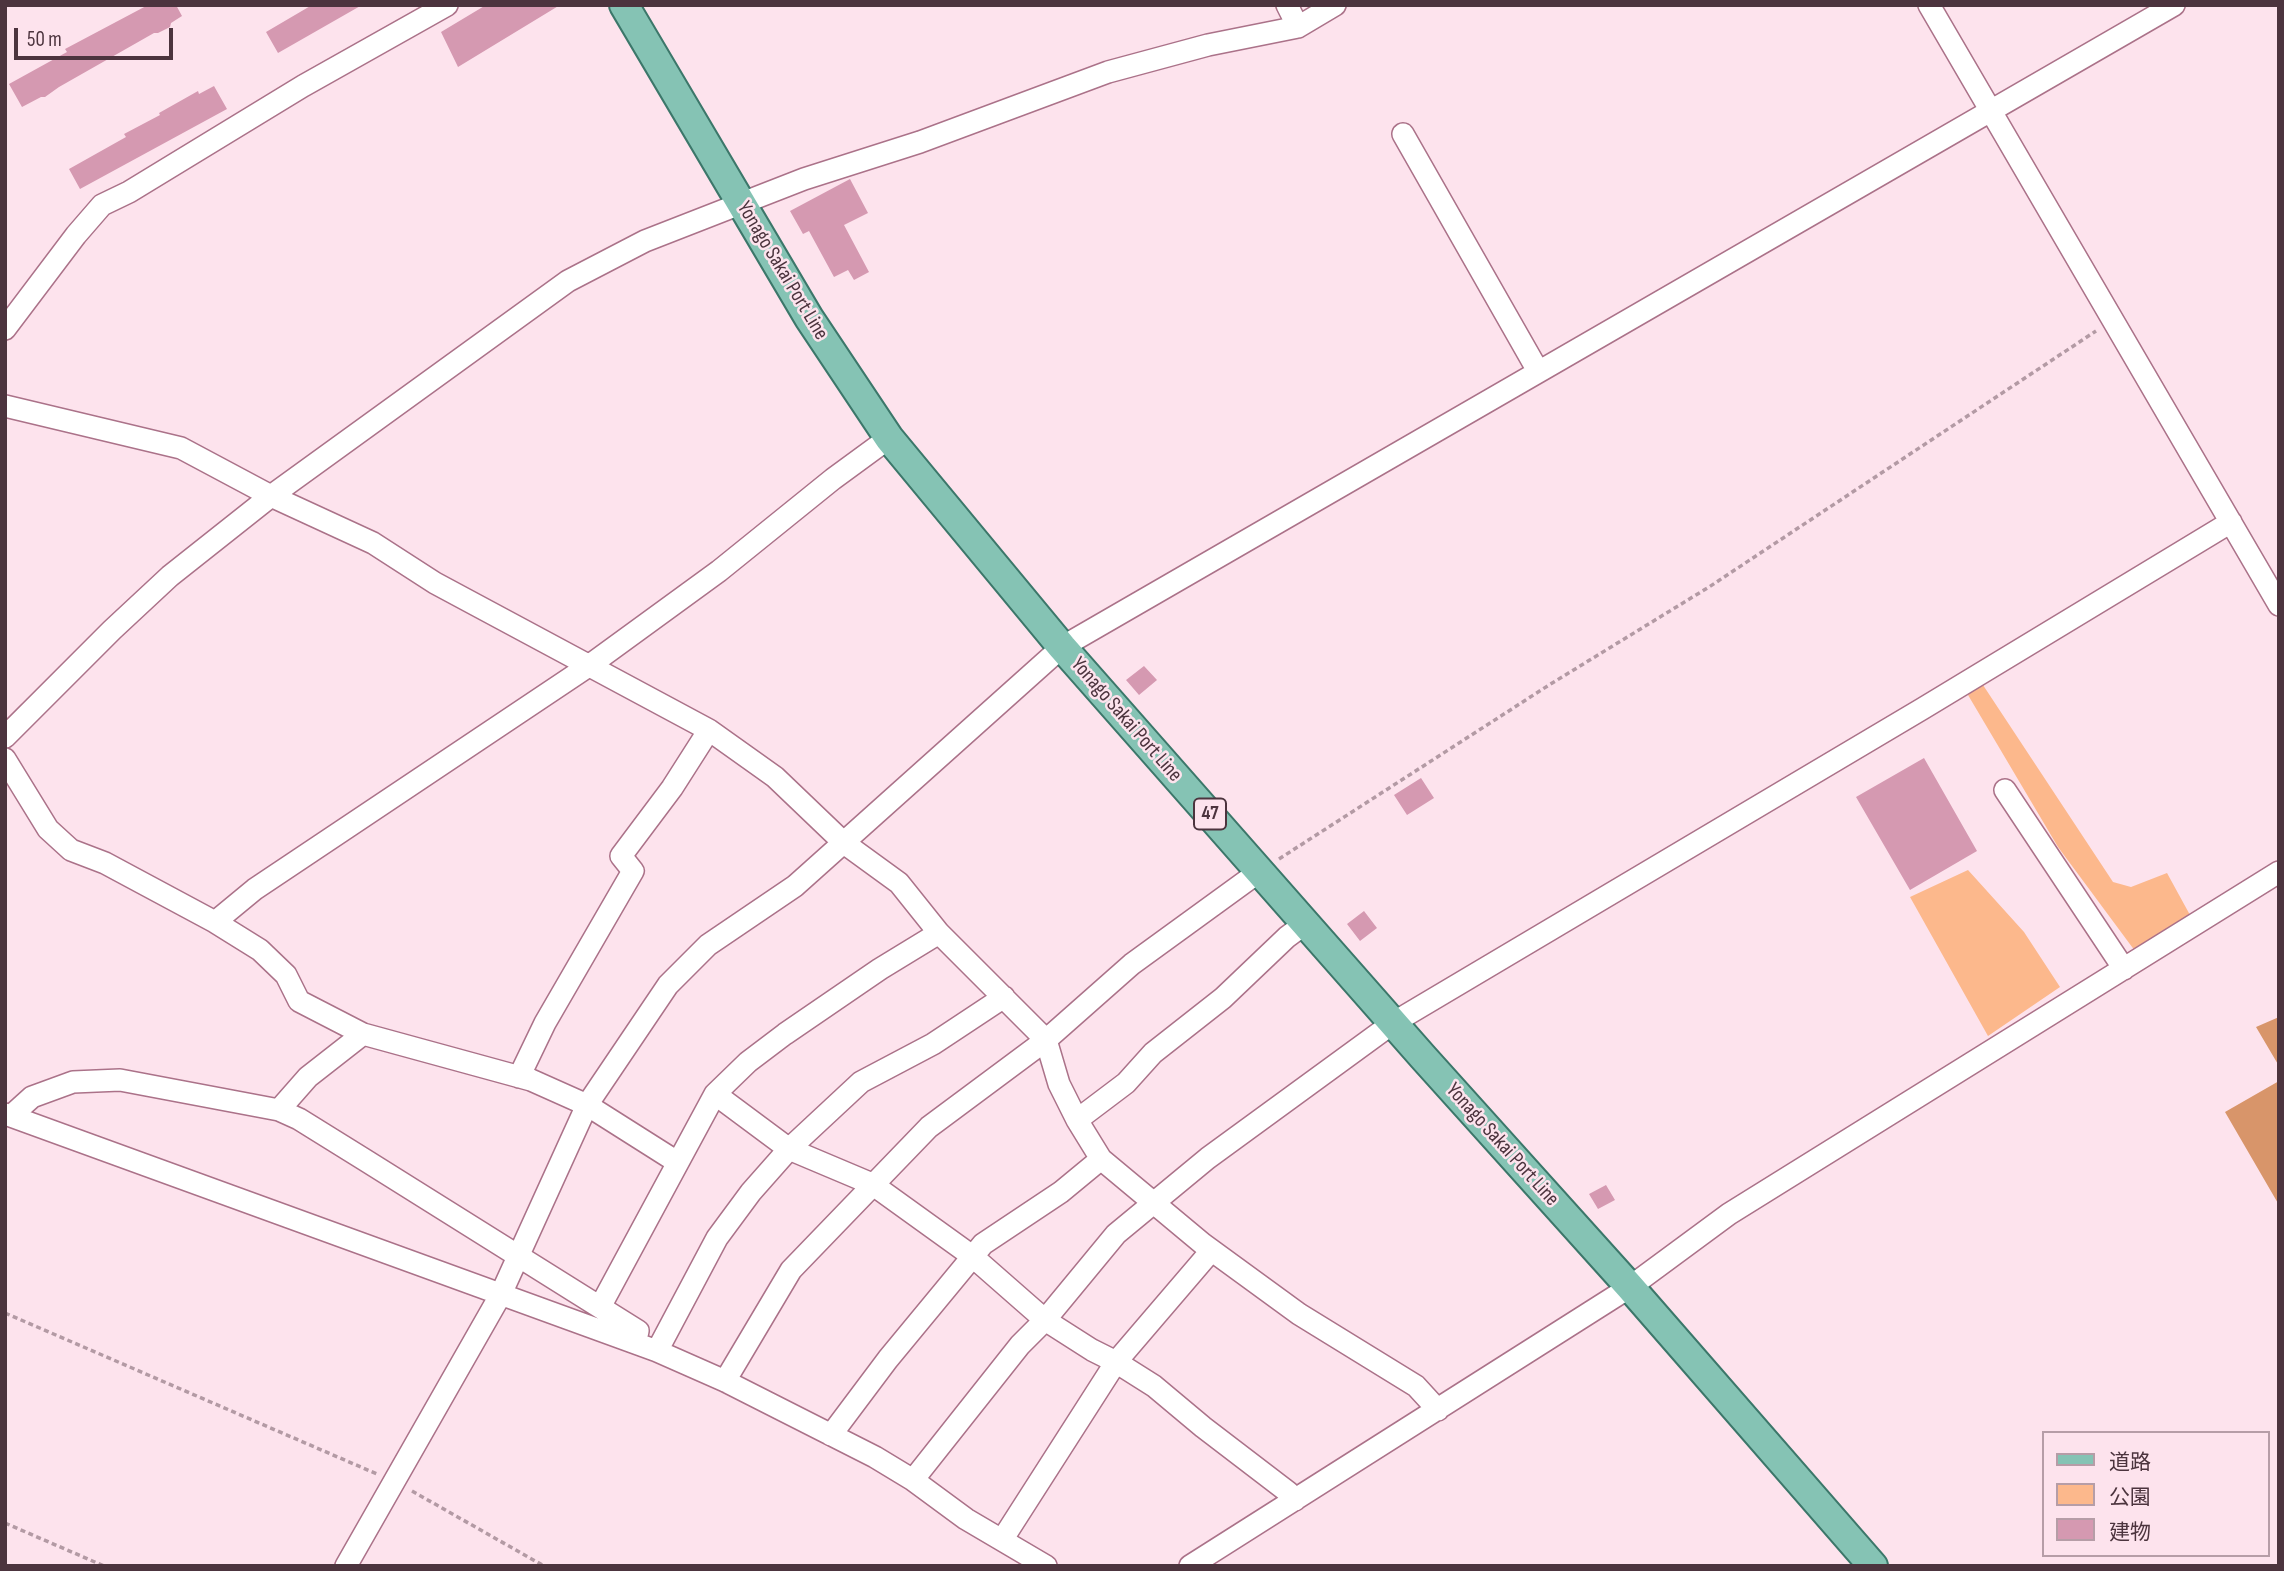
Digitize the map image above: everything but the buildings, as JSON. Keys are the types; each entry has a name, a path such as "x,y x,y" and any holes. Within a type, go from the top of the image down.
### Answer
{"main road":[{"name":"Yonago Sakai Port Line","path":"624,5 809,318 889,438 1062,647 1630,1287 1873,1566"}],"street":[{"path":"5,329 76,235 103,205 303,86 447,5"},
{"path":"1287,5 1298,27"},
{"path":"5,737 170,576 271,496 568,281 645,241 804,179 920,142 1108,72 1208,46 1298,27 1335,5"},
{"path":"1929,5 2279,606"},
{"path":"346,1566 501,1294 587,1105 660,996 708,944 794,886 1062,647 2174,5"},
{"path":"1403,134 1538,371"},
{"path":"5,406 181,449 271,496 373,543 435,583 709,730 775,777 844,843 899,883 939,933 1046,1040 1059,1084 1101,1159 1211,1251 1299,1314 1416,1386 1438,1410"},
{"path":"215,922 255,889 590,665 719,571 889,438"},
{"path":"913,1480 1020,1345 1045,1320 1116,1234 1208,1158 1393,1023 2231,522"},
{"path":"519,1077 545,1023 633,871 621,856 673,788 709,730"},
{"path":"5,760 48,829 71,850 104,863 215,922 260,950 286,975 299,1001 363,1034 531,1080 587,1105 677,1163"},
{"path":"2005,790 2124,969"},
{"path":"726,1381 791,1270 929,1126 1046,1040 1132,964 1260,872"},
{"path":"1190,1566 1630,1287 1729,1214 2279,872"},
{"path":"1077,1120 1126,1083 1153,1053 1223,998 1287,937 1306,923"},
{"path":"600,1307 715,1094 748,1062 785,1034 880,969 939,933"},
{"path":"657,1351 717,1238 751,1192 789,1149 861,1082 933,1044 1004,997"},
{"path":"279,1110 308,1077 363,1034"},
{"path":"8,1115 32,1097 73,1082 120,1080 279,1110 299,1119 638,1331 635,1342"},
{"path":"715,1094 789,1149 872,1184 972,1256 1045,1320 1154,1386 1295,1500"},
{"path":"8,1115 657,1351 726,1381 875,1457 913,1480 966,1519 1046,1566"},
{"path":"831,1435 888,1359 983,1244 1061,1192 1101,1159"},
{"path":"1002,1540 1116,1362 1211,1251"}],"path":[{"path":"1260,872 1549,685 1709,587 2114,319"},
{"path":"5,1313 394,1481 544,1566"},
{"path":"5,1523 104,1566"}],"green space":[{"path":"1981,682 2113,882 2131,887 2167,873 2190,915 2135,951 2058,847 1968,695"},
{"path":"1968,870 2024,932 2060,987 1988,1036 1910,897"}],"shaded area":[{"path":"2279,1017 2279,1066 2256,1027"},
{"path":"2279,1081 2279,1205 2225,1112"}]}
